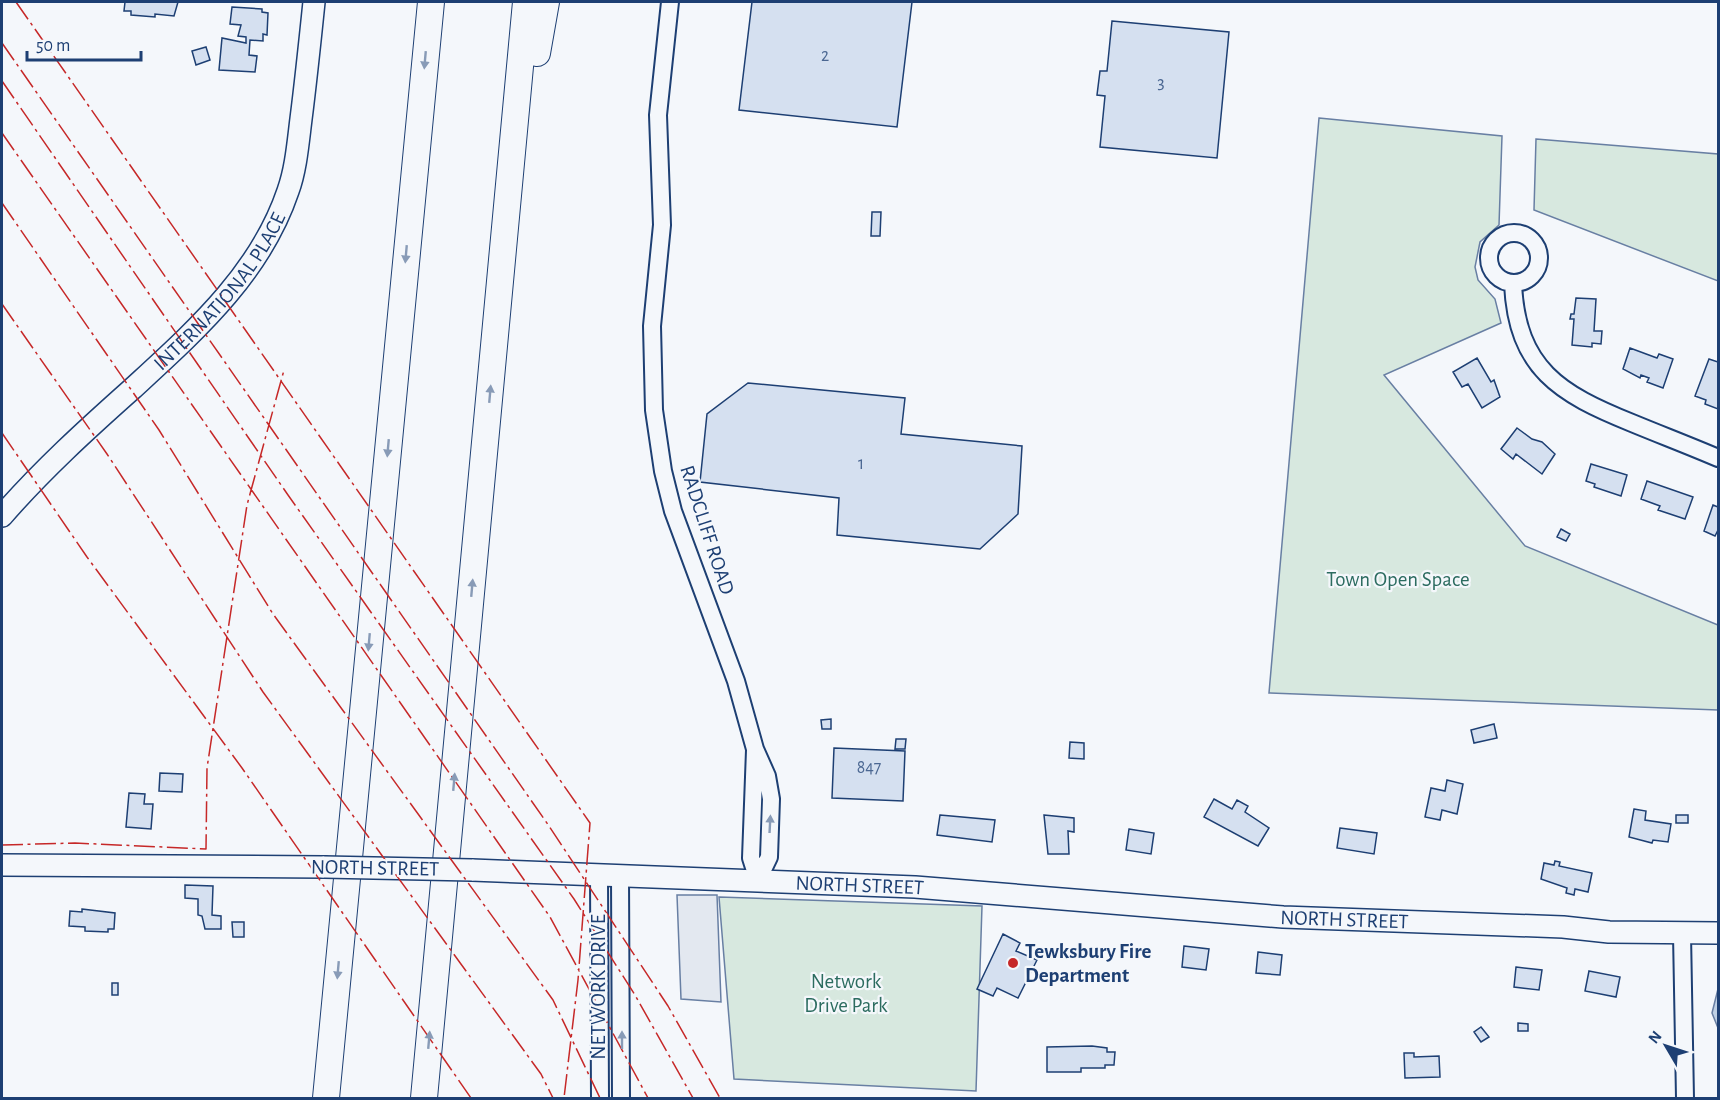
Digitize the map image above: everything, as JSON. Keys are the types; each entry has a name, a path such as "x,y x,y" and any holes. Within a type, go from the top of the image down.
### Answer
{"highway":[{"path":"326,1098 431,2"},
{"path":"424,1098 526,2"},
{"path":"502,273 546,2"}],"main road":[{"name":"INTERNATIONAL PLACE","path":"2,516 89,429 186,340 222,302 254,262 273,229 289,190 298,147 314,2"},
{"name":"NORTH STREET","path":"2,865 324,867 758,880 915,887 1283,917 1682,934 1719,933"}],"street":[{"name":"RADCLIFF ROAD","path":"670,2 658,115 662,225 652,326 654,410 663,471 673,511 736,681 755,749 751,858 758,880"},
{"path":"1513,284 1517,323 1524,342 1534,358 1561,389 1593,407 1719,458"},
{"name":"NETWORK DRIVE","path":"600,1098 610,876"},
{"name":"NETWORK DRIVE","path":"610,876 621,1098"},
{"path":"1682,934 1685,1098"}],"green space":[{"name":"Town Open Space","path":"1319,118 1502,136 1499,225 1480,242 1475,267 1478,280 1495,299 1501,323 1384,375 1525,546 1718,625 1718,710 1269,693"},
{"path":"1536,139 1718,154 1718,281 1534,210"},
{"name":"Network Drive Park","path":"719,897 982,906 976,1091 734,1079"}],"shaded area":[{"path":"677,895 717,895 721,1002 681,999"}],"water":[{"path":"1718,989 1718,1028 1712,1013"}],"building":[{"path":"125,2 178,2 174,16 155,14 155,17 131,15 131,11 124,11"},
{"path":"752,2 912,2 897,127 739,110"},
{"path":"232,7 262,9 262,12 268,13 267,35 263,34 263,41 250,40 249,55 257,56 255,72 219,70 222,38 246,43 246,37 238,36 241,25 230,24"},
{"path":"1112,21 1229,32 1217,158 1100,147 1105,96 1097,95 1100,71 1107,71"},
{"path":"206,47 210,60 196,65 192,51"},
{"path":"872,212 881,212 880,236 871,236"},
{"path":"1576,298 1596,299 1594,331 1602,331 1601,344 1592,343 1592,347 1572,345 1574,319 1570,319 1571,314 1574,314"},
{"path":"1630,348 1657,358 1659,354 1673,359 1663,388 1647,382 1649,378 1641,375 1640,378 1623,369"},
{"path":"1477,358 1491,382 1494,380 1500,397 1482,408 1468,384 1462,387 1453,372"},
{"path":"1709,359 1718,362 1718,409 1705,404 1706,400 1695,396"},
{"path":"748,383 905,398 901,434 1022,446 1018,514 980,549 837,535 839,498 700,482 707,414"},
{"path":"1517,428 1532,439 1542,442 1555,454 1542,474 1516,454 1513,459 1501,449"},
{"path":"1591,464 1627,475 1621,496 1594,487 1595,484 1586,481"},
{"path":"1647,481 1693,497 1685,519 1658,510 1660,506 1641,499"},
{"path":"1713,505 1718,507 1718,530 1715,536 1704,531"},
{"path":"1561,529 1570,534 1566,541 1557,537"},
{"path":"831,719 831,729 822,729 821,720"},
{"path":"1494,724 1497,738 1474,743 1471,730"},
{"path":"896,739 906,739 905,749 895,749"},
{"path":"1070,742 1084,743 1084,759 1069,758"},
{"path":"834,748 905,751 903,801 832,798"},
{"path":"160,773 183,774 182,792 159,791"},
{"path":"1447,780 1463,784 1457,814 1442,810 1440,820 1425,817 1431,788 1445,791"},
{"path":"129,793 145,794 144,804 153,804 151,829 126,827"},
{"path":"1214,799 1232,809 1237,800 1248,806 1245,812 1269,828 1258,846 1204,817"},
{"path":"1634,809 1646,811 1645,820 1671,824 1668,842 1653,840 1652,843 1629,837"},
{"path":"940,815 995,820 992,842 937,835"},
{"path":"1044,815 1074,818 1074,832 1068,831 1069,854 1048,854"},
{"path":"1676,815 1688,815 1688,823 1676,823"},
{"path":"1340,828 1377,833 1374,854 1337,848"},
{"path":"1129,829 1154,833 1151,854 1126,850"},
{"path":"1555,861 1560,862 1559,866 1592,873 1588,892 1575,889 1574,895 1566,893 1567,888 1541,879 1544,863 1554,865"},
{"path":"185,885 213,886 212,915 221,916 221,929 205,929 202,916 198,915 198,899 185,898"},
{"path":"82,909 115,913 114,929 108,929 108,932 85,931 85,927 69,926 70,911 82,912"},
{"path":"232,922 244,922 244,937 233,937"},
{"path":"1003,934 1020,943 1016,951 1037,960 1018,998 997,988 993,996 977,989"},
{"path":"1184,946 1209,949 1206,970 1182,967"},
{"path":"1258,952 1282,955 1280,975 1256,973"},
{"path":"1516,967 1542,970 1539,990 1514,987"},
{"path":"1589,971 1620,977 1616,997 1585,991"},
{"path":"112,983 118,983 118,995 112,995"},
{"path":"1518,1023 1528,1024 1528,1031 1518,1031"},
{"path":"1481,1027 1489,1037 1481,1042 1474,1032"},
{"path":"1047,1047 1107,1048 1107,1052 1115,1052 1114,1065 1105,1065 1105,1068 1081,1068 1081,1072 1047,1072"},
{"path":"1404,1053 1414,1053 1414,1057 1439,1056 1440,1077 1405,1078"}],"power":[{"path":"16,2 590,823 578,980 564,1098"},
{"path":"2,43 549,826 668,1006 720,1098"},
{"path":"2,81 288,495 574,899 635,995 693,1098"},
{"path":"2,133 550,917 648,1098"},
{"path":"2,203 159,430 273,614 553,1000 600,1098"},
{"path":"2,304 107,454 263,692 541,1074 553,1098"},
{"path":"2,845 75,843 206,849 207,768 247,505 284,370"},
{"path":"2,433 87,557 242,768 471,1098"}],"place":[{"name":"Tewksbury Fire Department","path":"1013,963"}]}
